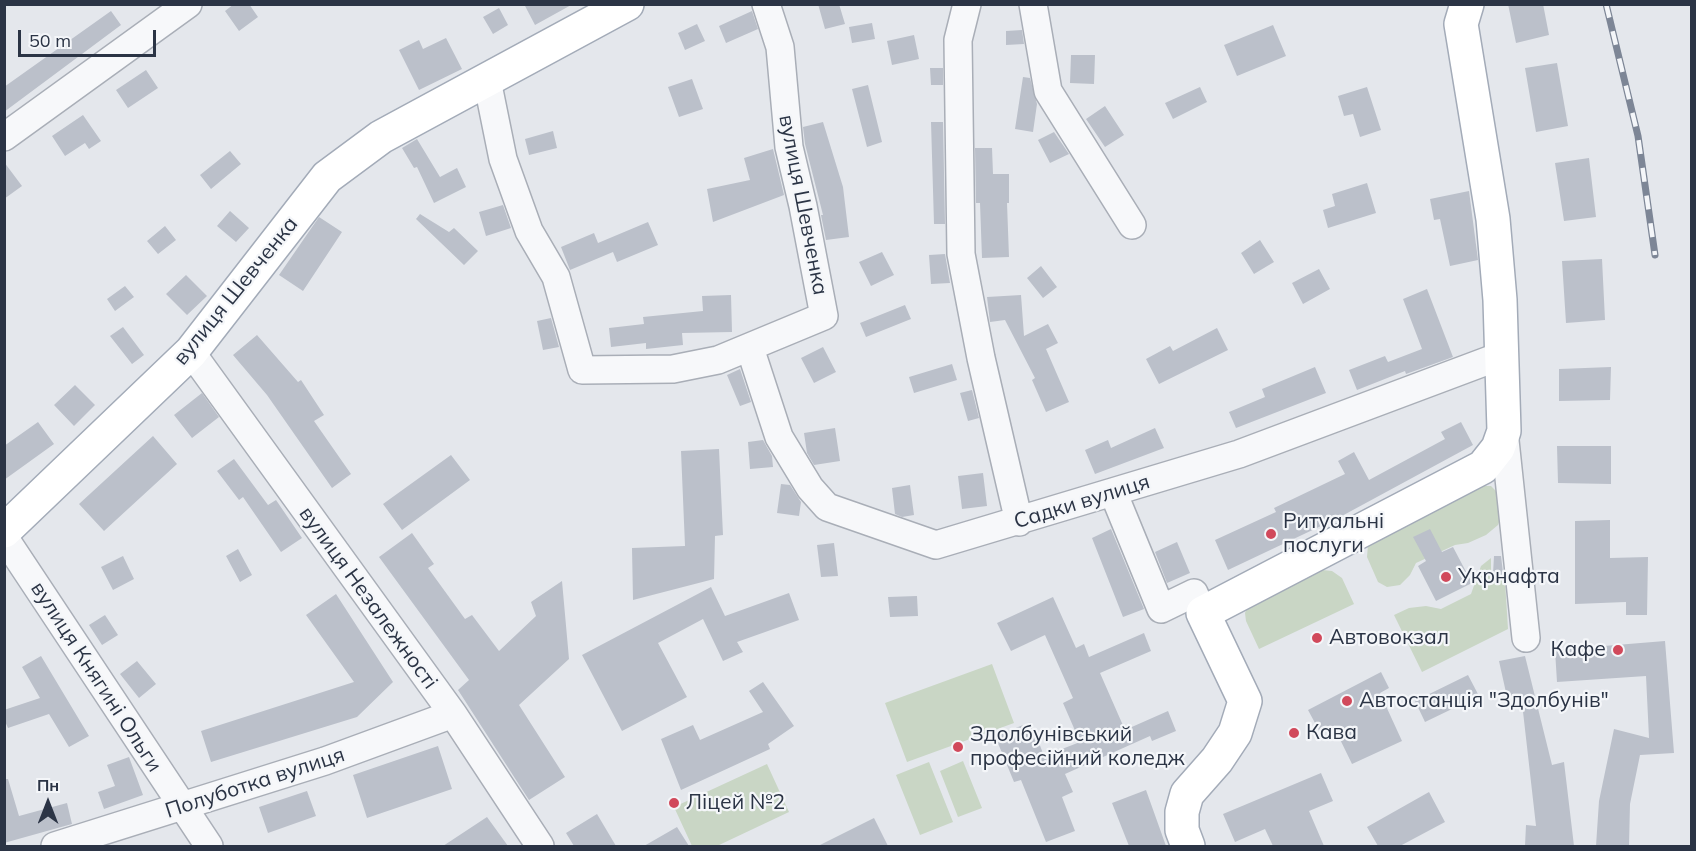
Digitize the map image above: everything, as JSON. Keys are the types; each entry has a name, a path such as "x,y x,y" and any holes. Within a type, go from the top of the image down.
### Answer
{"main road":[{"name":"вулиця Шевченка","path":"4,531 191,352 327,177 381,137 627,4"},
{"path":"1188,846 1182,830 1182,812 1186,794 1217,760 1235,734 1245,702 1203,613 1483,467 1498,448 1504,431 1503,355 1493,219 1461,24 1467,4"}],"street":[{"path":"4,137 188,4"},
{"name":"вулиця Шевченка","path":"488,80 502,159 530,231 556,277 582,370 673,369 718,360 824,315 789,147 780,46 766,4"},
{"path":"967,4 958,40 961,254 981,358 1019,522"},
{"path":"1034,4 1048,92 1132,225"},
{"name":"Садки вулиця","path":"750,348 779,437 810,488 827,507 936,544 1019,522 1239,454 1503,355"},
{"name":"вулиця Незалежності","path":"191,352 453,714 540,846"},
{"path":"1504,431 1526,638"},
{"path":"1113,492 1161,609 1194,593 1203,613"},
{"name":"вулиця Княгині Ольги","path":"4,537 208,846"},
{"name":"Полуботка вулиця","path":"56,846 325,761 453,714"}],"green space":[{"path":"1482,486 1491,486 1497,492 1501,517 1498,525 1486,535 1468,543 1455,545 1416,563 1410,575 1400,585 1387,587 1378,582 1367,557 1368,545"},
{"path":"1491,558 1491,573 1505,581 1508,629 1422,672 1394,615 1409,608 1426,606 1441,609 1471,594 1481,566"},
{"path":"1322,570 1332,571 1342,578 1354,604 1259,649 1246,621 1245,613 1248,606"},
{"path":"992,664 1014,723 907,762 885,703"},
{"path":"963,761 982,808 958,817 940,771"},
{"path":"929,762 953,822 920,835 896,775"},
{"path":"767,764 789,812 717,846 692,846 674,807"}],"building":[{"path":"234,4 249,4 258,17 239,31 225,11"},
{"path":"524,4 573,4 535,25"},
{"path":"818,4 839,4 845,24 825,29"},
{"path":"1508,4 1543,4 1549,35 1516,43"},
{"path":"499,8 508,25 493,34 483,17"},
{"path":"111,11 121,25 4,112 4,87"},
{"path":"752,11 758,29 726,43 719,26"},
{"path":"872,23 875,39 852,43 849,27"},
{"path":"697,24 705,41 685,50 678,33"},
{"path":"1273,25 1286,56 1237,76 1224,45"},
{"path":"1022,30 1024,44 1006,45 1006,31"},
{"path":"914,35 919,59 892,65 887,41"},
{"path":"446,38 462,69 419,90 399,50 419,40 423,49"},
{"path":"1071,55 1095,55 1094,84 1070,83"},
{"path":"1557,63 1568,126 1536,132 1525,68"},
{"path":"930,68 943,68 943,85 931,85"},
{"path":"146,70 158,88 128,108 116,90"},
{"path":"1023,77 1030,78 1037,104 1033,132 1015,129"},
{"path":"692,79 703,109 679,117 668,87"},
{"path":"868,85 882,142 867,147 852,89"},
{"path":"1200,87 1207,102 1173,119 1165,103"},
{"path":"1367,87 1381,130 1360,137 1353,114 1344,116 1338,96"},
{"path":"1105,106 1124,135 1105,147 1086,119"},
{"path":"83,115 101,141 89,149 85,143 65,156 52,136"},
{"path":"823,122 843,187 849,237 826,240 821,215 823,215 805,144 803,127"},
{"path":"931,122 943,122 945,224 934,224"},
{"path":"553,131 557,148 529,155 525,139"},
{"path":"1054,132 1069,154 1050,163 1038,140"},
{"path":"417,139 440,177 457,168 466,187 434,203 417,167 414,168 402,148"},
{"path":"975,148 992,148 993,174 1009,174 1009,203 1007,203 1009,257 982,258 980,203 976,203"},
{"path":"773,149 784,195 713,222 707,189 750,180 744,158"},
{"path":"230,151 241,164 211,189 200,175"},
{"path":"1589,158 1596,217 1564,221 1555,163"},
{"path":"4,162 22,186 4,199"},
{"path":"1367,183 1376,213 1328,228 1323,210 1335,206 1332,194"},
{"path":"1469,191 1478,260 1450,266 1440,219 1434,220 1430,199"},
{"path":"503,205 511,228 486,236 479,212"},
{"path":"230,211 249,228 236,242 217,226"},
{"path":"420,214 449,232 454,228 478,251 464,265 416,219"},
{"path":"319,217 342,232 303,291 279,275"},
{"path":"648,222 658,245 617,262 613,252 570,270 561,247 594,233 598,243"},
{"path":"165,226 176,240 158,254 147,241"},
{"path":"1260,240 1274,262 1254,274 1241,253"},
{"path":"882,252 894,275 871,286 859,262"},
{"path":"945,254 950,283 931,284 929,255"},
{"path":"1602,259 1605,320 1566,323 1562,261"},
{"path":"1041,266 1057,287 1043,298 1027,278"},
{"path":"1319,269 1330,289 1303,304 1292,283"},
{"path":"186,275 207,296 187,315 166,294"},
{"path":"125,286 134,297 115,311 107,299"},
{"path":"1427,289 1453,357 1406,374 1405,371 1357,390 1349,370 1385,356 1388,362 1422,349 1403,299"},
{"path":"731,295 732,332 682,333 683,345 646,349 646,343 611,347 609,328 644,324 643,317 703,311 702,296"},
{"path":"1021,295 1024,336 1048,324 1058,343 1046,349 1069,402 1046,412 1032,380 1035,378 1005,320 990,322 987,297"},
{"path":"905,305 911,319 866,337 860,323"},
{"path":"551,318 559,347 543,350 537,321"},
{"path":"123,327 144,355 132,364 110,336"},
{"path":"1217,328 1228,350 1159,384 1146,359 1170,346 1173,351"},
{"path":"257,335 298,382 301,380 324,415 314,421 351,474 332,488 267,395 233,355"},
{"path":"823,347 836,372 814,383 801,358"},
{"path":"952,364 957,380 914,393 909,377"},
{"path":"1315,367 1326,393 1236,428 1229,412 1265,397 1262,389"},
{"path":"1611,367 1610,400 1559,401 1559,369"},
{"path":"740,369 751,402 740,406 727,375"},
{"path":"75,385 95,405 74,426 54,405"},
{"path":"972,390 979,418 968,421 960,393"},
{"path":"202,393 219,417 192,438 174,415"},
{"path":"38,422 54,444 4,480 4,446"},
{"path":"1461,422 1473,445 1340,517 1228,570 1215,540 1276,512 1274,508 1345,474 1338,461 1354,452 1369,480 1445,439 1441,432"},
{"path":"835,428 840,461 814,465 807,453 804,433"},
{"path":"1155,428 1164,448 1095,474 1085,450 1108,440 1111,448"},
{"path":"153,436 177,464 104,531 79,504"},
{"path":"763,440 772,456 773,467 750,469 748,442"},
{"path":"1557,446 1611,446 1611,484 1558,483"},
{"path":"719,449 723,535 715,536 714,579 633,600 632,548 685,546 681,451"},
{"path":"451,455 470,480 402,530 383,504"},
{"path":"234,459 268,505 276,500 302,538 281,552 243,497 239,500 217,471"},
{"path":"983,473 987,506 962,509 958,476"},
{"path":"781,484 790,485 801,502 799,516 777,513"},
{"path":"910,485 914,515 902,517 895,514 892,488"},
{"path":"1610,520 1610,558 1648,557 1647,615 1626,615 1626,602 1575,604 1575,521"},
{"path":"1111,529 1144,609 1123,617 1092,538"},
{"path":"1430,529 1442,552 1453,547 1472,583 1436,601 1418,566 1426,561 1413,537"},
{"path":"412,533 434,564 428,568 465,619 472,615 499,651 536,616 531,602 562,581 569,659 519,705 565,777 529,800 458,690 469,680 379,557"},
{"path":"1177,542 1190,573 1167,583 1155,552"},
{"path":"834,543 838,576 821,577 817,545"},
{"path":"238,549 252,575 240,582 226,556"},
{"path":"123,556 134,579 113,590 101,567"},
{"path":"1494,556 1501,556 1504,581 1493,574"},
{"path":"711,587 725,616 789,593 799,620 737,642 743,652 723,661 703,619 658,643 687,697 622,731 582,655"},
{"path":"336,594 393,682 357,717 211,762 201,731 354,682 306,615"},
{"path":"917,596 918,616 890,617 888,597"},
{"path":"1053,597 1076,648 1084,644 1089,657 1144,633 1151,651 1100,673 1125,730 1168,711 1176,731 1152,741 1150,736 1065,774 1073,792 1062,797 1075,831 1046,842 1021,780 1014,782 995,736 1031,722 1044,756 1080,742 1063,703 1073,698 1045,635 1011,651 997,623"},
{"path":"105,615 118,635 102,645 89,625"},
{"path":"1665,641 1674,753 1640,755 1630,804 1629,846 1596,846 1599,801 1614,729 1649,738 1646,676 1557,682 1555,650"},
{"path":"41,656 89,736 69,747 49,714 8,728 4,719 4,710 40,698 22,667"},
{"path":"1525,656 1552,765 1564,762 1574,846 1525,846 1526,825 1536,826 1521,694 1507,697 1499,661"},
{"path":"137,661 156,684 139,698 120,674"},
{"path":"1381,672 1389,688 1380,693 1402,741 1352,764 1334,727 1321,734 1308,710"},
{"path":"1468,675 1479,696 1425,722 1415,701"},
{"path":"763,682 794,726 768,744 770,749 681,790 661,739 693,725 700,740 763,712 749,691"},
{"path":"438,746 452,789 367,818 353,775"},
{"path":"129,757 143,795 104,809 98,792 115,786 107,765"},
{"path":"1321,773 1333,801 1309,811 1324,846 1273,846 1265,829 1235,842 1223,814"},
{"path":"4,779 8,779 19,816 67,803 72,824 4,843"},
{"path":"1146,790 1166,846 1129,846 1112,803"},
{"path":"307,791 316,816 268,833 259,807"},
{"path":"1429,792 1445,822 1400,846 1378,846 1367,827"},
{"path":"597,814 616,846 574,846 566,833"},
{"path":"487,817 508,846 443,846"},
{"path":"874,818 888,846 818,846"},
{"path":"677,827 689,846 644,846"}],"railway":[{"path":"1606,4 1638,136 1655,255"}],"place":[{"name":"Ритуальнi послуги","path":"1271,534"},
{"name":"Укрнафта","path":"1446,577"},
{"name":"Автовокзал","path":"1317,638"},
{"name":"Кафе","path":"1618,650"},
{"name":"Автостанція \"Здолбунів\"","path":"1347,701"},
{"name":"Кава","path":"1294,733"},
{"name":"Здолбунівський професійний коледж","path":"958,747"},
{"name":"Ліцей №2","path":"674,803"}]}
